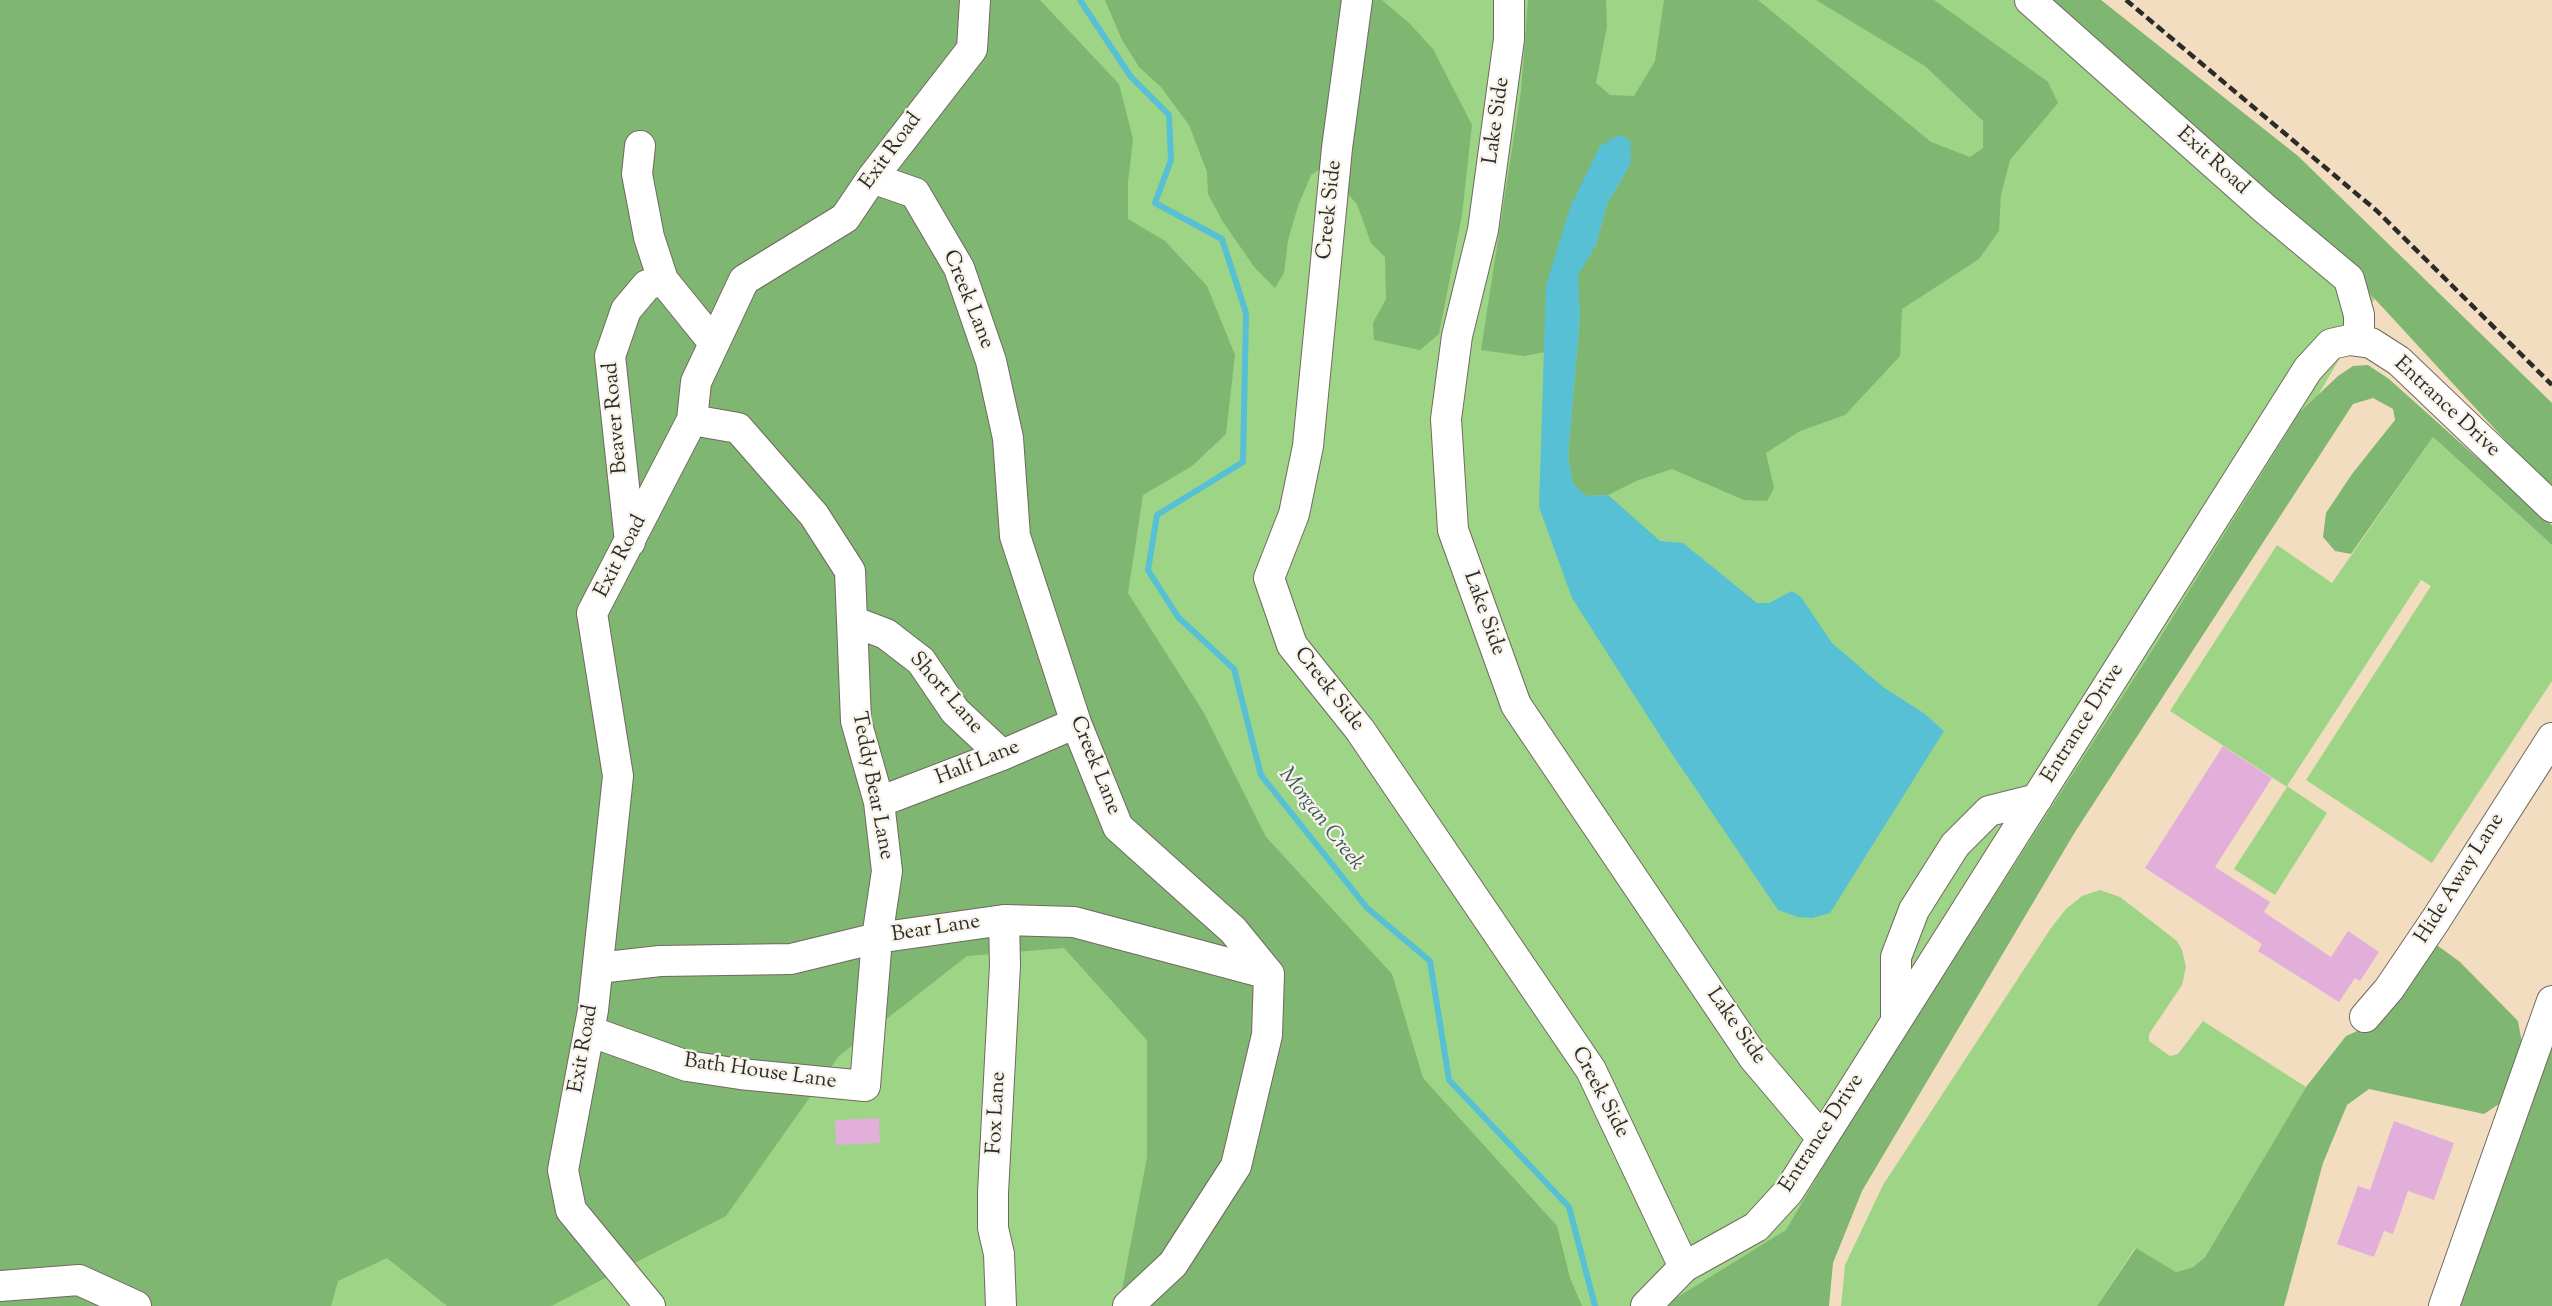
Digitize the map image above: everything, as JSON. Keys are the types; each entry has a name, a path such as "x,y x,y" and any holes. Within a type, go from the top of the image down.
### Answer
{"street":[{"name":"Exit Road","path":"650,1306 571,1210 563,1170 589,1031 598,968 618,776 592,613 692,420 696,382 744,280 845,218 872,178 972,49 975,0"},
{"name":"Creek Side","path":"1357,0 1337,148 1308,446 1294,514 1269,578 1292,645 1360,729 1592,1070 1684,1267"},
{"name":"Lake Side","path":"1509,0 1509,39 1483,230 1457,336 1446,419 1453,530 1516,705 1754,1058 1821,1137"},
{"name":"Exit Road","path":"2030,0 2264,208 2349,279 2359,315 2359,341"},
{"path":"640,146 637,174 649,237 663,280 714,343"},
{"name":"Creek Lane","path":"872,178 915,193 959,268 992,361 1008,438 1015,536 1076,723 1118,827 1233,930 1269,974"},
{"name":"Beaver Road","path":"630,542 610,356 626,310 647,285 663,280"},
{"name":"Entrance Drive","path":"1646,1306 1684,1267 1756,1227 1789,1191 2308,369 2331,344 2349,340 2371,343 2399,361 2552,507"},
{"name":"Teddy Bear Lane","path":"692,420 738,428 814,515 850,571 856,721 879,802 887,871 877,938 865,1086"},
{"name":"Short Lane","path":"852,621 886,634 921,661 955,711 1002,755"},
{"name":"Half Lane","path":"879,802 1002,755 1076,723"},
{"name":"Hide Away Lane","path":"2365,1017 2389,989 2435,921 2552,738"},
{"path":"1896,1021 1896,957 1914,910 1954,845 1989,811 2037,799"},
{"name":"Bear Lane","path":"598,968 660,961 791,959 877,938 1004,920 1074,922 1269,974"},
{"name":"Fox Lane","path":"1001,1306 999,1254 993,1216 1005,965 1004,920"},
{"path":"1128,1306 1173,1264 1236,1166 1267,1035 1269,974"},
{"path":"2444,1306 2552,1001"},
{"name":"Bath House Lane","path":"589,1031 687,1066 740,1074 865,1086"},
{"path":"0,1286 79,1280 136,1306"}],"green space":[{"path":"0,0 1040,0 1119,84 1133,139 1128,182 1128,219 1165,241 1207,286 1235,355 1226,434 1192,466 1143,495 1128,593 1204,713 1266,837 1392,974 1423,1078 1557,1226 1570,1278 1582,1306 1119,1306 1147,1157 1147,1040 1064,948 967,956 839,1056 726,1216 551,1306 447,1306 387,1258 338,1281 331,1306 0,1306"},
{"path":"600,0 2058,0 2379,291 1865,1171 1820,1286 1822,1306 0,1306 0,853"},
{"path":"1105,0 1382,0 1409,23 1433,49 1472,125 1462,215 1439,334 1420,350 1374,340 1373,323 1386,299 1385,257 1371,243 1357,204 1323,167 1311,175 1298,206 1288,240 1284,273 1275,288 1255,268 1223,222 1208,194 1207,172 1189,125 1161,87 1139,67 1122,40"},
{"path":"1528,0 1606,0 1607,26 1596,83 1610,95 1634,96 1655,61 1664,0 1758,0 1931,142 1970,157 1983,148 1983,121 1925,66 1816,0 1934,0 2048,82 2058,103 2010,160 2001,195 1999,231 1979,259 1902,309 1900,356 1845,415 1800,431 1766,453 1774,488 1767,501 1744,500 1672,469 1636,481 1608,495 1586,496 1573,484 1568,456 1580,317 1577,275 1596,245 1607,204 1631,163 1546,285 1545,352 1524,356 1481,350 1521,91"},
{"path":"2036,0 2101,0 2298,156 2552,403 2552,491 2361,284"},
{"path":"2368,365 2389,379 2552,525 2552,545 2433,437 2351,554 2335,551 2323,537 2326,513 2352,474 2395,420 2393,409 2373,398 2353,404 2075,832 1862,1191 1833,1263 1829,1306 1669,1306 1673,1300 1786,1230 1852,1118 2153,649 2300,412 2338,376 2353,366"},
{"path":"2433,437 2552,545 2552,681 2432,863 2306,780 2431,586 2421,580 2287,786 2327,813 2275,895 2234,869 2287,787 2170,711 2277,545 2332,583"},
{"path":"2100,890 2120,897 2177,941 2182,950 2186,967 2182,985 2149,1034 2149,1041 2170,1056 2178,1054 2203,1021 2306,1087 2205,1257 2193,1267 2176,1272 2135,1248 2097,1306 1841,1306 1845,1265 1883,1185 2051,928 2066,909 2082,896"},
{"path":"2434,943 2460,962 2518,1021 2524,1054 2505,1100 2484,1114 2369,1089 2347,1105 2323,1163 2284,1306 2097,1306 2136,1248 2176,1272 2193,1267 2205,1257 2306,1087 2346,1036 2371,1025"},
{"path":"2552,1033 2552,1306 2456,1306"}],"water":[{"path":"1619,135 1630,140 1631,163 1607,204 1596,245 1578,275 1580,317 1568,456 1573,484 1586,496 1608,495 1660,541 1683,543 1757,603 1769,603 1792,591 1801,597 1832,643 1883,687 1925,714 1944,731 1830,913 1812,918 1798,917 1778,910 1666,745 1572,598 1539,507 1546,285 1571,205 1600,146"}],"building":[{"path":"2223,746 2272,778 2215,867 2270,902 2264,912 2331,957 2348,931 2379,952 2360,981 2355,978 2339,1002 2258,951 2262,944 2145,868"},
{"path":"879,1118 880,1143 836,1145 835,1120"},
{"path":"2394,1121 2454,1143 2434,1200 2408,1191 2393,1234 2384,1231 2374,1257 2337,1244 2358,1186 2370,1190"}],"waterway":[{"name":"Morgan Creek","path":"1080,0 1131,77 1169,115 1171,160 1155,203 1222,239 1246,313 1243,462 1157,515 1148,570 1178,617 1234,669 1261,775 1367,908 1430,961 1449,1080 1569,1207 1595,1306"}],"railway":[{"path":"2126,0 2377,211 2552,385"}]}
